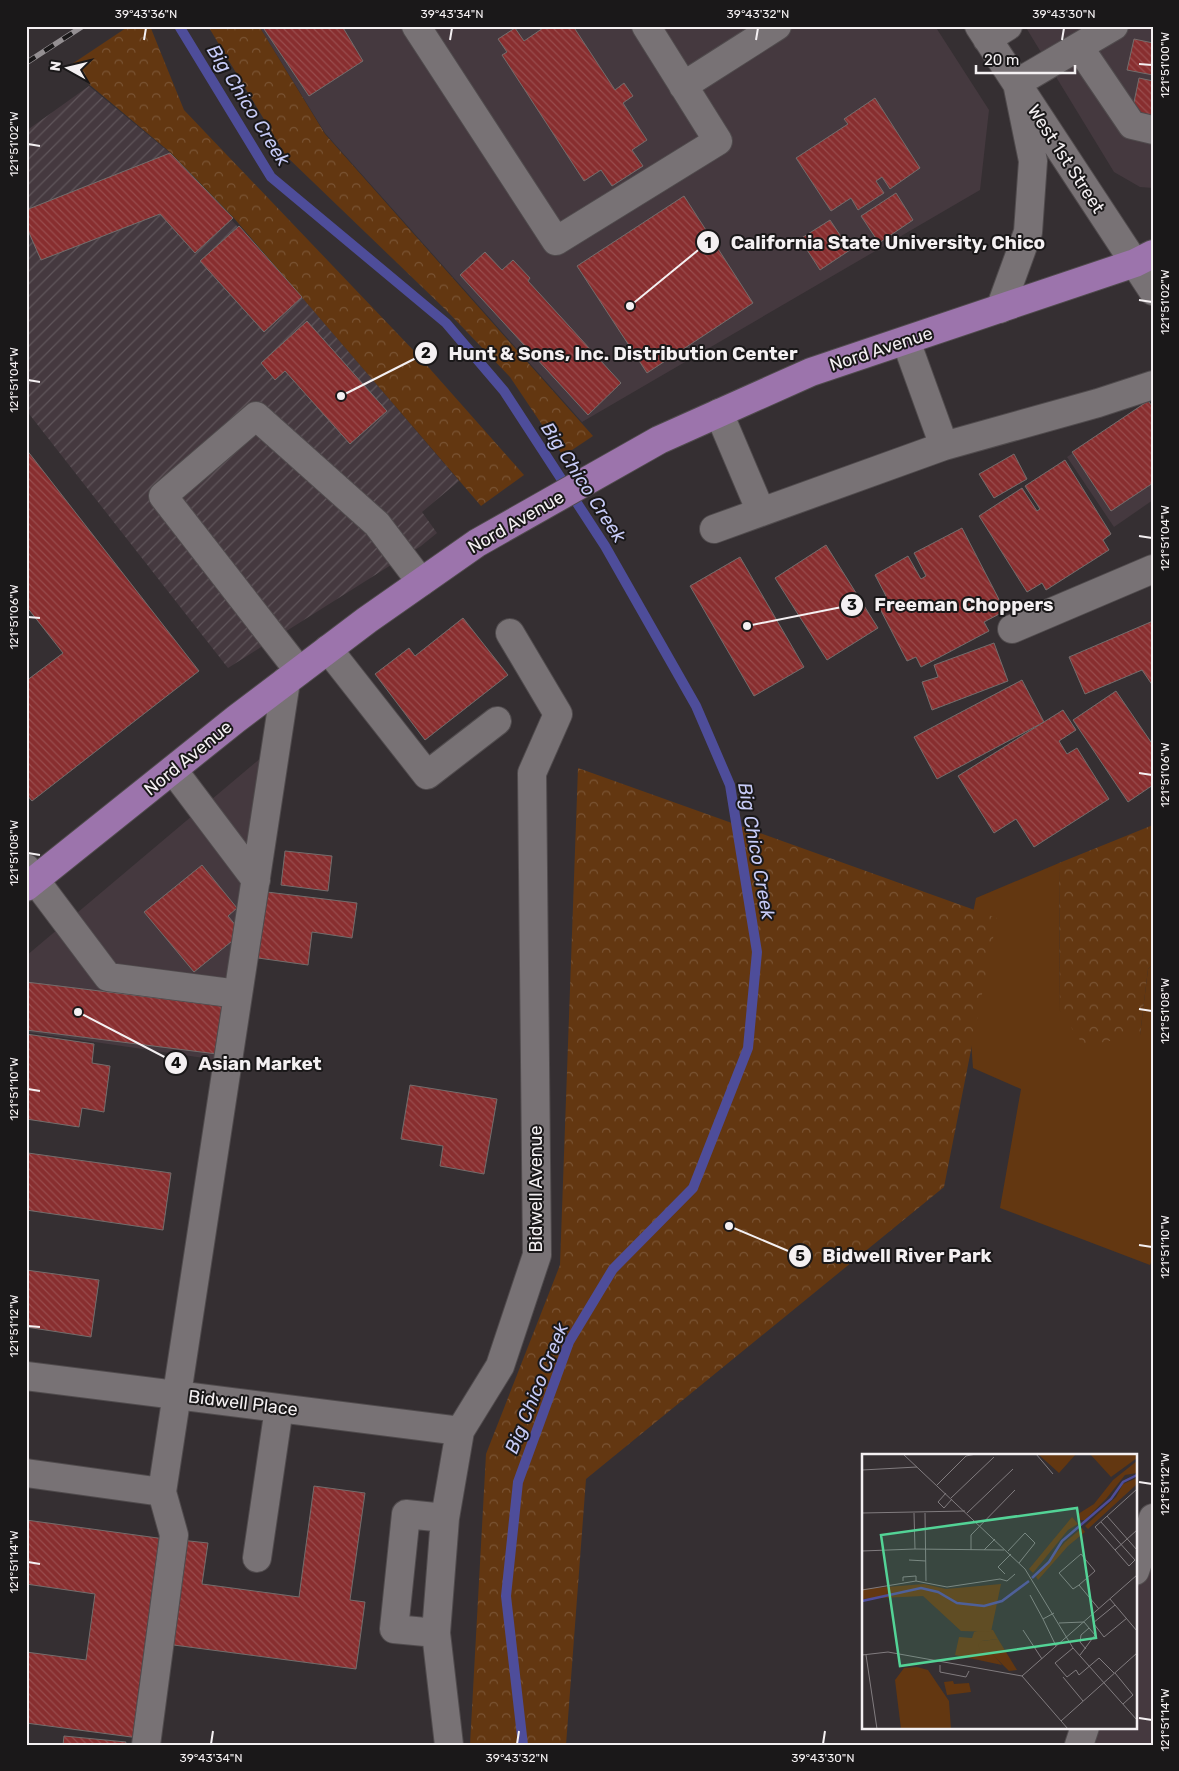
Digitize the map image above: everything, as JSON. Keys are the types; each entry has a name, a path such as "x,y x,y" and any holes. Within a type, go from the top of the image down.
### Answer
{"main road":[{"name":"Nord Avenue","path":"29,879 328,649 421,582 477,543 659,440 811,372 1144,259"}],"street":[{"path":"416,26 556,241 718,141 646,26"},
{"path":"683,86 777,26"},
{"path":"1000,309 1028,232 1033,161 1017,84 1114,26"},
{"name":"West 1st Street","path":"991,30 1017,84 1144,259 1153,291"},
{"path":"1079,47 1132,125 1153,130"},
{"path":"906,341 944,446"},
{"path":"714,529 944,446 1098,403 1153,385"},
{"path":"719,413 761,512"},
{"path":"146,1745 174,1535 162,1492 256,880 293,676 163,496 256,416 377,524 421,582"},
{"path":"1012,629 1153,569"},
{"name":"Bidwell Avenue","path":"449,1745 436,1633 445,1518 460,1431 500,1366 537,1255 532,773 558,714 510,633"},
{"path":"328,649 427,775 497,721"},
{"path":"172,770 256,880"},
{"path":"29,879 108,977 238,994"},
{"name":"Bidwell Place","path":"26,1376 460,1431"},
{"path":"257,1558 279,1408"},
{"path":"26,1473 162,1492"},
{"path":"436,1633 394,1629 406,1514 445,1518"},
{"path":"1136,1568 1153,1518"},
{"path":"1079,1745 1085,1728"}],"shaded area":[{"path":"259,26 935,26 989,110 980,190 582,422 325,133"},
{"path":"1025,26 1153,26 1153,188 1140,187 1114,172"},
{"path":"89,86 170,153 302,297 459,481 422,512 437,533 421,546 228,668 26,410 26,131"},
{"path":"1148,401 1153,407 1153,500 1114,527 1067,457"},
{"path":"269,751 238,1063 26,1032 26,956"},
{"path":"1153,1518 1153,1745 1079,1745 1085,1728 1136,1728 1136,1568"}],"green space":[{"path":"129,26 150,26 184,110 415,352 524,475 481,506 233,217 171,153 90,85 72,64"},
{"path":"208,26 259,26 325,134 593,436 563,456 510,377 446,310 286,156"},
{"path":"578,768 997,918 944,1187 586,1479 566,1745 470,1745 486,1454 560,1265"},
{"path":"1153,825 1153,964 1148,969 1140,1035 1084,1046 1060,1011 1059,863"},
{"path":"1059,863 1060,1011 1140,1035 1148,969 1153,964 1153,1257 1150,1265 1000,1208 1021,1089 973,1068 968,1000 962,967 976,898"}],"building":[{"path":"262,26 342,26 363,61 309,96"},
{"path":"546,26 573,26 615,90 624,83 633,96 623,103 647,140 632,150 643,166 612,186 601,170 584,181 502,55 507,52 498,39 515,28 524,41"},
{"path":"1134,39 1153,43 1153,75 1127,70"},
{"path":"1139,78 1153,81 1153,116 1132,112"},
{"path":"875,98 920,168 890,189 882,177 876,181 884,193 858,210 851,198 831,211 796,158 848,124 844,119"},
{"path":"170,153 233,218 195,253 160,214 41,260 26,226 26,210"},
{"path":"896,193 913,220 879,243 861,216"},
{"path":"684,196 753,303 647,373 577,266"},
{"path":"830,220 850,250 820,270 800,239"},
{"path":"239,226 302,297 264,332 200,261"},
{"path":"485,252 502,270 513,260 530,278 528,281 621,383 588,415 460,275"},
{"path":"307,321 387,411 350,444 285,371 275,380 261,363"},
{"path":"1148,401 1153,407 1153,483 1111,511 1072,452"},
{"path":"26,449 199,671 32,801 26,794 26,681 63,653 26,606"},
{"path":"1014,454 1027,479 994,498 979,474"},
{"path":"1065,460 1111,534 1103,540 1109,550 1046,590 1042,583 1027,592 979,516 1022,488 1037,511 1040,509 1025,486"},
{"path":"962,528 1005,611 984,622 989,631 921,667 916,657 907,661 876,601 886,596 875,575 908,556 921,579 926,576 914,553"},
{"path":"826,545 878,628 827,660 775,578"},
{"path":"740,557 804,667 754,696 690,586"},
{"path":"463,618 508,675 425,740 375,674 409,648 415,656"},
{"path":"1153,621 1153,686 1142,670 1085,694 1069,657"},
{"path":"994,643 1008,681 932,710 922,682 938,677 934,665"},
{"path":"1022,680 1044,722 937,779 914,737"},
{"path":"1116,691 1153,745 1153,785 1128,802 1073,720"},
{"path":"1063,710 1076,730 1059,741 1067,754 1077,748 1109,799 1034,847 1016,819 994,833 958,776"},
{"path":"285,851 332,856 328,891 281,885"},
{"path":"202,865 237,908 228,916 242,933 194,972 144,912"},
{"path":"267,892 357,903 352,938 312,932 308,965 258,958"},
{"path":"26,982 231,1007 225,1055 26,1030"},
{"path":"26,1034 94,1044 92,1063 110,1066 104,1112 82,1108 79,1127 26,1119"},
{"path":"410,1085 497,1099 484,1174 440,1166 443,1146 401,1139"},
{"path":"28,1153 171,1173 163,1230 26,1210"},
{"path":"26,1270 99,1280 91,1337 26,1327"},
{"path":"314,1486 365,1493 350,1600 365,1602 356,1669 166,1644 180,1540 208,1543 202,1584 299,1597"},
{"path":"26,1520 165,1539 139,1738 26,1723 26,1652 86,1660 95,1594 26,1584"},
{"path":"64,1736 126,1742 125,1745 63,1745"}],"waterway":[{"name":"Big Chico Creek","path":"179,26 271,177 446,323 504,391 605,546 696,706 730,785 757,952 748,1048 693,1188 613,1269 569,1342 518,1482 506,1596 523,1745"}],"railway":[{"path":"26,63 83,26"}],"place":[{"name":"California State University, Chico","path":"630,306"},
{"name":"Hunt & Sons, Inc. Distribution Center","path":"341,396"},
{"name":"Freeman Choppers","path":"747,626"},
{"name":"Asian Market","path":"78,1012"},
{"name":"Bidwell River Park","path":"729,1226"}]}
